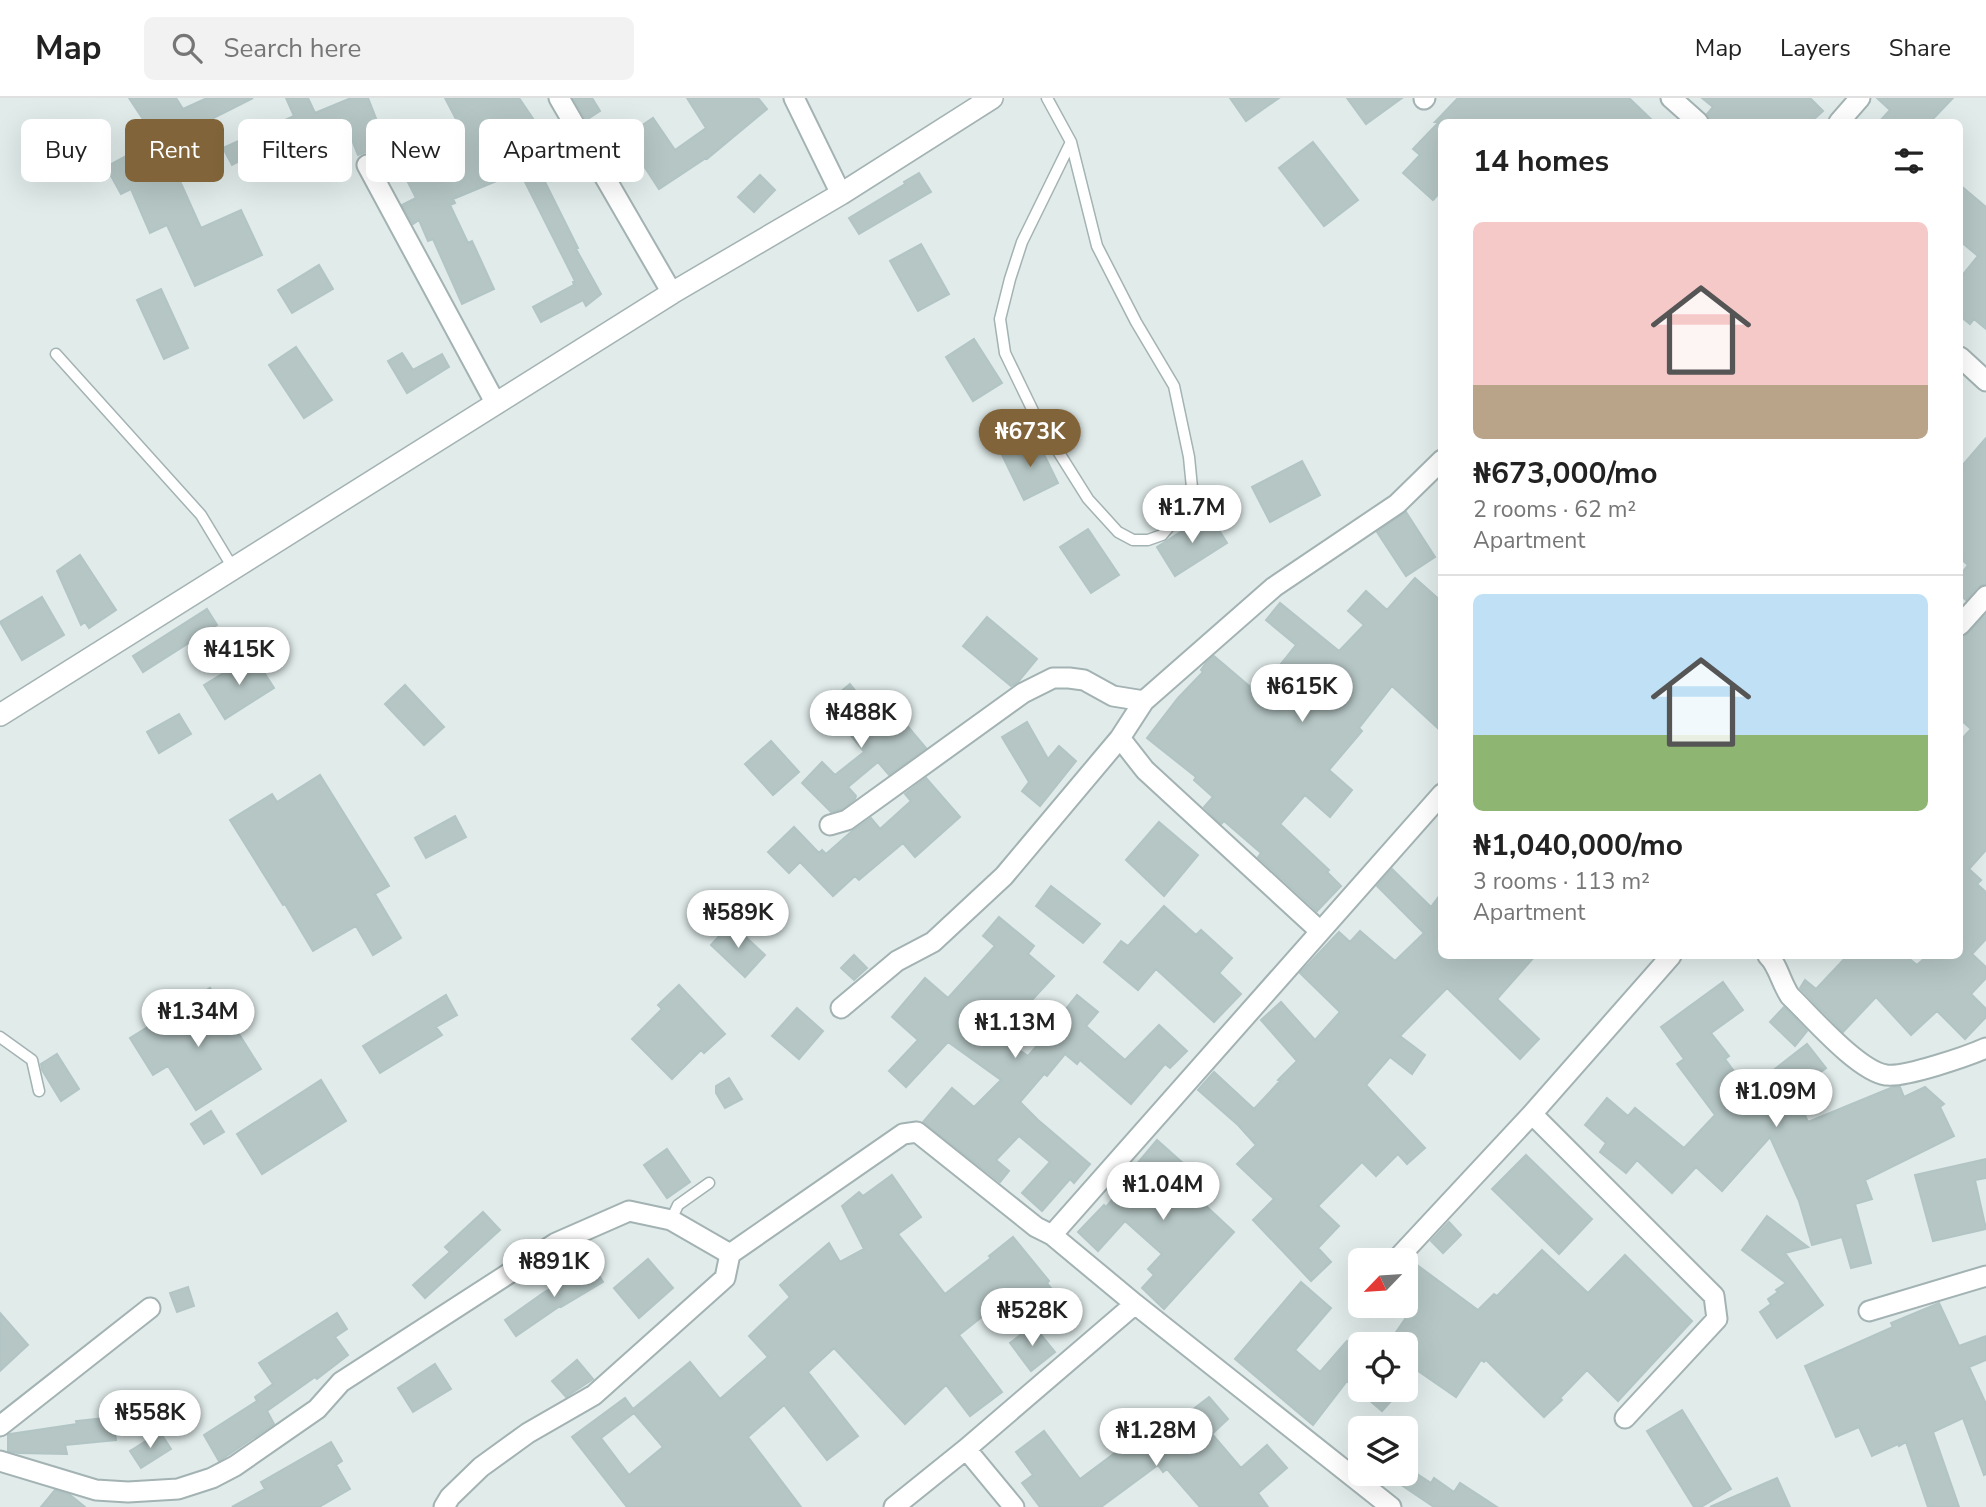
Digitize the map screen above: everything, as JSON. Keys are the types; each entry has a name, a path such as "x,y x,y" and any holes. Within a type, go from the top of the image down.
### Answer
{"street":[{"path":"559,98 672,293"},
{"path":"794,98 841,194"},
{"path":"0,715 672,293 841,194 992,98"},
{"path":"1671,98 1688,119"},
{"path":"1842,119 1860,98"},
{"path":"376,182 496,404"},
{"path":"1963,359 1986,381"},
{"path":"841,1008 897,961 933,942 1004,876 1119,738 1144,701 1274,587 1397,504 1438,464"},
{"path":"1963,622 1986,596"},
{"path":"830,825 847,820 1023,692 1053,678 1084,680 1114,696 1144,701"},
{"path":"1119,738 1154,779 1320,931"},
{"path":"1052,1235 1438,798"},
{"path":"1407,1248 1532,1114 1668,959"},
{"path":"1771,959 1790,996 1860,1064 1886,1075 1912,1072 1986,1048"},
{"path":"1532,1114 1714,1296 1717,1319 1625,1418"},
{"path":"442,1506 481,1466 528,1433 594,1395 725,1278 730,1254 903,1134 917,1132 1036,1227 1052,1235 1391,1507"},
{"path":"0,1461 96,1490 128,1492 178,1489 212,1478 235,1466 317,1409 341,1382 556,1243 629,1211 671,1220 730,1254"},
{"path":"1869,1311 1986,1276"},
{"path":"894,1507 1135,1304"},
{"path":"0,1426 150,1308"},
{"path":"966,1449 1014,1507"}],"lane":[{"path":"1047,98 1071,142 1097,246 1136,322 1174,386 1189,457 1194,498 1162,534 1148,540 1133,540 1118,532 1088,499 1034,413 1005,353 1000,318 1010,279 1022,242 1071,142"},
{"path":"56,354 201,515 234,568"},
{"path":"0,1037 32,1060 39,1091"},
{"path":"671,1220 678,1205 709,1183"}],"building":[{"path":"129,98 176,98 183,109 207,98 253,98 211,119 143,119"},
{"path":"286,98 308,98 315,113 351,98 368,98 376,119 366,119 366,152 358,155 352,140 352,119 287,119 294,116"},
{"path":"445,98 519,98 533,119 479,119 479,182 494,182 453,199 455,203 450,205 468,243 472,241 494,289 462,304 433,239 428,241 419,220 413,224 402,205 416,198 408,182 465,182 465,119 456,119"},
{"path":"573,98 592,98 600,111 585,119"},
{"path":"687,98 758,98 767,109 707,159 659,189 644,166 644,124 653,118 675,150 706,128"},
{"path":"1230,98 1279,98 1246,121"},
{"path":"1347,98 1402,98 1366,124"},
{"path":"1458,98 1629,98 1651,119 1438,119 1438,122 1435,122"},
{"path":"1702,98 1810,98 1823,111 1814,119 1709,119 1707,114 1713,107"},
{"path":"1877,98 1953,98 1933,119 1882,119 1890,110"},
{"path":"1438,123 1438,194 1433,200 1403,173 1420,155 1413,149"},
{"path":"238,141 238,162 232,165 224,148"},
{"path":"1313,142 1358,200 1324,226 1279,168"},
{"path":"125,157 125,182 180,182 201,228 241,210 262,255 195,286 167,225 150,233 131,189 121,194 111,176 111,164"},
{"path":"919,173 931,192 859,234 849,218"},
{"path":"760,175 775,190 754,212 738,197"},
{"path":"525,182 545,182 578,248 576,249 601,294 586,306 583,300 541,322 533,307 574,285 575,281"},
{"path":"1963,188 1986,207 1986,329 1974,319 1970,324 1963,318 1963,274 1978,256 1963,244"},
{"path":"921,244 949,294 918,311 890,261"},
{"path":"319,265 333,289 292,313 278,290"},
{"path":"161,289 188,348 164,359 137,300"},
{"path":"974,339 1002,383 973,401 946,357"},
{"path":"296,347 332,400 304,418 269,365"},
{"path":"402,353 413,370 442,354 449,367 407,393 388,361"},
{"path":"1036,438 1058,483 1024,500 1002,455"},
{"path":"1986,438 1986,584 1977,587 1966,600 1963,598 1963,571 1968,565 1963,561 1963,465"},
{"path":"1302,461 1320,495 1270,522 1252,487"},
{"path":"1406,512 1435,557 1406,576 1377,532"},
{"path":"1209,514 1227,543 1175,576 1157,547"},
{"path":"1088,529 1119,575 1091,593 1060,547"},
{"path":"80,555 116,610 89,628 85,622 81,625 57,571"},
{"path":"1415,578 1438,598 1438,728 1392,686 1359,728 1362,731 1329,770 1352,790 1330,817 1305,795 1280,824 1329,870 1327,872 1341,886 1317,911 1258,857 1261,853 1224,821 1221,824 1204,807 1213,797 1194,780 1196,777 1147,738 1214,656 1254,690 1270,672 1272,675 1296,645 1266,620 1280,603 1339,651 1364,625 1348,611 1366,591 1387,610"},
{"path":"42,597 64,635 22,660 0,622"},
{"path":"207,609 217,625 143,672 133,656"},
{"path":"1986,614 1986,850 1969,869 1981,880 1977,884 1986,892 1986,939 1972,954 1986,967 1986,978 1971,994 1986,1009 1986,1017 1965,1039 1937,1011 1911,1035 1876,997 1843,1032 1800,988 1805,980 1816,989 1844,959 1910,959 1917,965 1924,959 1963,959 1963,738 1971,729 1963,722 1963,638"},
{"path":"987,617 1037,659 1018,682 1011,686 963,646"},
{"path":"253,655 274,688 225,719 204,685"},
{"path":"850,684 890,734 904,722 926,748 889,775 878,762 848,787 856,796 855,799 842,809 831,812 802,783 822,762 835,775 864,752 826,704"},
{"path":"405,685 444,727 424,745 385,704"},
{"path":"179,714 191,734 159,753 147,732"},
{"path":"1027,722 1048,759 1059,746 1076,761 1040,806 1022,791 1029,782 1002,737"},
{"path":"771,741 799,772 773,795 745,764"},
{"path":"320,775 389,886 375,894 401,938 373,955 356,926 313,951 230,820 272,794 277,802"},
{"path":"926,778 960,817 915,857 903,843 859,880 855,876 833,896 800,862 789,873 768,852 794,827 819,853 822,850 826,854 871,818 880,829 911,801 905,794"},
{"path":"455,816 466,837 426,858 415,838"},
{"path":"1159,822 1198,855 1164,896 1126,860"},
{"path":"1392,869 1431,907 1438,897 1438,959 1532,959 1497,999 1539,1039 1520,1059 1447,988 1400,1036 1425,1055 1412,1074 1390,1057 1366,1085 1425,1148 1407,1164 1398,1154 1376,1176 1362,1162 1318,1206 1339,1226 1318,1248 1331,1262 1311,1281 1253,1220 1274,1199 1237,1164 1256,1145 1238,1125 1198,1090 1214,1072 1254,1109 1280,1081 1278,1080 1297,1061 1261,1020 1281,1002 1315,1040 1340,1012 1300,973 1339,932 1350,942 1360,931 1395,961 1424,933 1377,886"},
{"path":"1051,886 1100,924 1083,943 1036,906"},
{"path":"1164,906 1196,935 1201,930 1232,958 1219,973 1241,994 1214,1022 1156,969 1138,990 1104,962 1121,941 1128,946"},
{"path":"999,917 1034,946 1028,954 1054,976 999,1036 1028,1056 1068,1010 1066,1009 1077,995 1098,1012 1086,1026 1125,1060 1159,1025 1187,1051 1170,1068 1165,1064 1131,1104 1080,1060 1077,1064 1065,1054 1047,1076 1044,1074 1020,1102 1090,1164 1074,1183 1070,1179 1042,1211 1022,1193 1050,1162 1019,1136 996,1160 1009,1171 1000,1182 923,1122 952,1088 974,1107 1001,1080 948,1042 906,1087 889,1071 918,1040 892,1017 925,978 948,998 995,946 983,936"},
{"path":"731,923 765,955 745,977 711,945"},
{"path":"854,955 867,968 854,980 841,968"},
{"path":"1723,982 1743,1010 1711,1033 1729,1056 1725,1059 1748,1090 1807,1044 1826,1068 1799,1089 1801,1091 1796,1095 1808,1122 1893,1087 1900,1087 1904,1097 1925,1087 1944,1104 1940,1107 1954,1136 1865,1180 1872,1199 1855,1204 1871,1263 1851,1268 1842,1237 1812,1245 1799,1201 1770,1137 1722,1191 1696,1167 1672,1193 1637,1160 1626,1173 1600,1152 1606,1143 1585,1125 1607,1098 1628,1116 1635,1108 1684,1148 1715,1115 1677,1064 1684,1059 1661,1027"},
{"path":"679,985 725,1034 704,1053 701,1050 672,1079 632,1039 662,1009 658,1005"},
{"path":"210,988 261,1069 196,1110 168,1066 153,1075 130,1038"},
{"path":"446,995 457,1015 436,1027 442,1035 380,1073 363,1046"},
{"path":"1784,1007 1807,1031 1795,1046 1770,1022"},
{"path":"797,1008 823,1031 799,1059 772,1036"},
{"path":"57,1054 79,1089 61,1101 41,1064"},
{"path":"729,1078 742,1099 725,1108 716,1093 716,1086"},
{"path":"321,1080 346,1121 262,1174 237,1134"},
{"path":"211,1111 224,1132 204,1144 191,1124"},
{"path":"1157,1140 1202,1180 1191,1192 1234,1232 1164,1309 1142,1288 1154,1275 1148,1269 1162,1254 1125,1221 1098,1251 1078,1232 1104,1205 1106,1207 1135,1173 1131,1171"},
{"path":"667,1149 690,1182 667,1198 644,1165"},
{"path":"1526,1155 1592,1219 1559,1254 1492,1189"},
{"path":"1986,1159 1986,1178 1975,1180 1986,1229 1933,1241 1915,1175"},
{"path":"892,1175 921,1217 898,1234 945,1294 1013,1237 1067,1308 1045,1325 1017,1289 959,1335 1002,1392 970,1416 946,1385 905,1424 834,1348 808,1372 858,1436 827,1460 784,1405 748,1437 801,1507 627,1507 572,1437 625,1398 633,1409 690,1362 720,1399 768,1357 749,1336 790,1297 780,1285 829,1243 840,1262 864,1249 842,1206 859,1192 863,1196","holes":["634,1413 663,1447 629,1475 601,1438"]},
{"path":"483,1212 500,1230 425,1298 413,1285 450,1252 445,1247"},
{"path":"1767,1216 1808,1247 1785,1253 1823,1305 1777,1338 1760,1312 1771,1304 1768,1299 1786,1283 1742,1250"},
{"path":"1449,1222 1461,1235 1443,1253 1431,1241"},
{"path":"1542,1250 1588,1293 1625,1255 1692,1321 1618,1401 1587,1370 1544,1417 1486,1360 1481,1360 1456,1397 1418,1371 1418,1332 1396,1332 1406,1318 1418,1318 1418,1266 1478,1310 1494,1294 1497,1296"},
{"path":"648,1259 673,1288 639,1318 614,1288"},
{"path":"592,1264 603,1282 560,1306 516,1336 505,1320 543,1293"},
{"path":"1301,1282 1331,1308 1295,1350 1320,1372 1347,1341 1348,1382 1313,1425 1235,1359"},
{"path":"188,1287 194,1306 177,1312 170,1293"},
{"path":"1939,1303 1959,1346 1986,1336 1986,1360 1969,1367 1986,1404 1986,1474 1984,1475 1963,1418 1933,1432 1959,1507 1928,1507 1906,1442 1872,1456 1859,1427 1836,1437 1805,1366 1893,1327 1891,1323"},
{"path":"0,1313 28,1345 0,1371"},
{"path":"337,1313 347,1329 335,1337 348,1355 317,1379 315,1377 267,1411 274,1424 219,1461 204,1435 257,1401 255,1397 273,1384 259,1363"},
{"path":"1033,1325 1055,1352 1031,1371 1010,1343"},
{"path":"577,1360 593,1379 566,1397 552,1381"},
{"path":"435,1364 451,1389 413,1412 398,1388"},
{"path":"1209,1397 1228,1419 1212,1434 1241,1468 1267,1445 1287,1468 1258,1493 1268,1507 1200,1507 1167,1469 1163,1472 1158,1465 1101,1507 1040,1507 1022,1483 1033,1475 1016,1452 1044,1431 1080,1479 1131,1441 1138,1451"},
{"path":"1372,1402 1390,1402 1382,1411"},
{"path":"1682,1410 1731,1489 1701,1507 1694,1507 1647,1431"},
{"path":"113,1417 116,1440 65,1445 67,1454 8,1451 10,1434"},
{"path":"160,1432 171,1449 141,1468 130,1451"},
{"path":"331,1442 342,1461 336,1465 350,1489 319,1507 232,1507 265,1489 261,1482"},
{"path":"1418,1474 1431,1483 1434,1478 1454,1492 1460,1483 1497,1507 1434,1507 1403,1486 1418,1486"},
{"path":"1777,1478 1790,1507 1710,1507"},
{"path":"55,1490 70,1495 85,1507 41,1507"}]}
